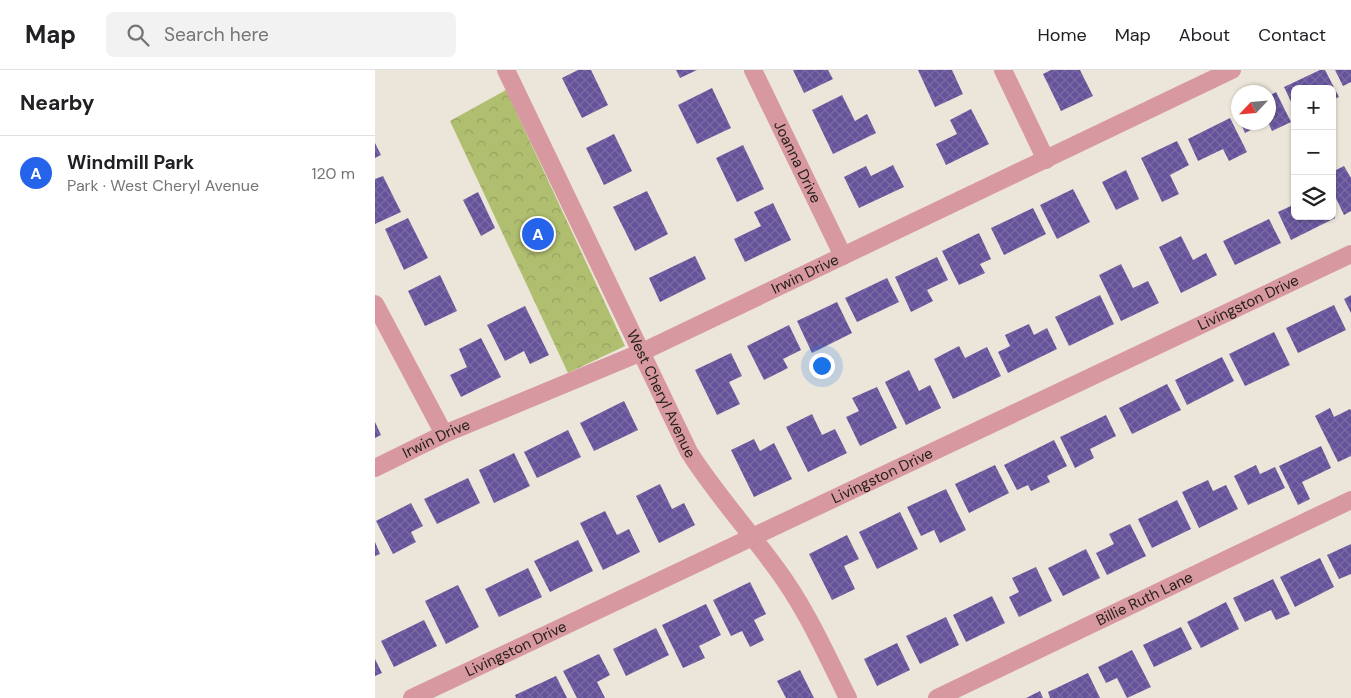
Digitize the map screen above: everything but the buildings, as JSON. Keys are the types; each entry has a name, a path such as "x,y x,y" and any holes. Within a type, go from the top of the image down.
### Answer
{"street":[{"name":"West Cheryl Avenue","path":"506,70 689,452 711,486 775,567 799,602 848,698"},
{"name":"Joanna Drive","path":"753,70 843,256"},
{"path":"1003,70 1046,160"},
{"name":"Irwin Drive","path":"375,468 444,434 642,352 1232,70"},
{"name":"Livingston Drive","path":"412,698 752,539 1351,254"},
{"path":"375,304 444,434"},
{"name":"Billie Ruth Lane","path":"937,698 1351,500"}],"green space":[{"path":"506,90 625,346 568,373 450,121"}],"place":[{"name":"Windmill Park","path":"538,234"}]}
